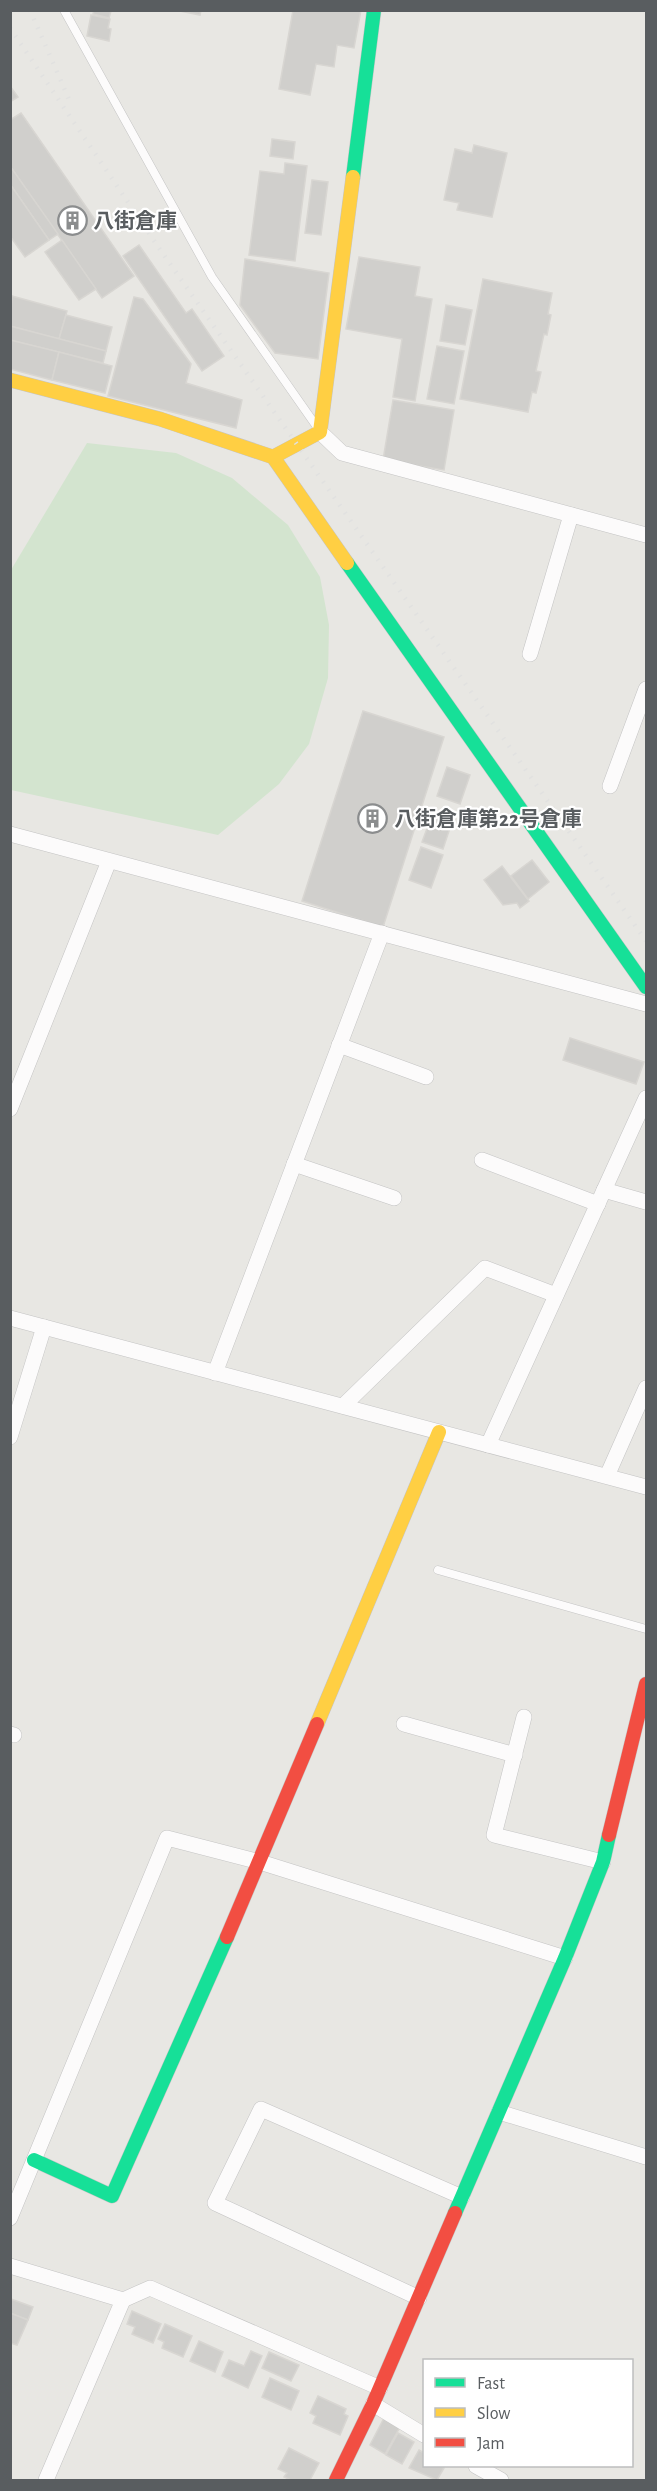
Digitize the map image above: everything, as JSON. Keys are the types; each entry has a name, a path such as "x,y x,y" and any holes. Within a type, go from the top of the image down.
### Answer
{"street":[{"path":"320,432 374,10"},
{"path":"10,380 160,419 273,457 646,987"},
{"path":"273,457 320,432"},
{"path":"320,432 342,453 646,535"},
{"path":"530,654 572,515"},
{"path":"610,786 646,689"},
{"path":"10,834 646,1004"},
{"path":"10,1109 109,861"},
{"path":"215,1373 382,933"},
{"path":"339,1045 426,1077"},
{"path":"488,1445 646,1098"},
{"path":"482,1160 601,1197 646,1202"},
{"path":"294,1164 394,1198"},
{"path":"343,1406 485,1268 556,1295"},
{"path":"10,1318 646,1487"},
{"path":"10,1437 44,1327"},
{"path":"607,1476 646,1388"},
{"path":"34,2160 112,2196 260,1862 440,1432"},
{"path":"341,2479 565,1958 603,1862 646,1684"},
{"path":"524,1717 494,1835 603,1862"},
{"path":"404,1724 515,1755"},
{"path":"10,2218 167,1838 260,1862 565,1958"},
{"path":"419,2298 215,2204 261,2109 462,2197"},
{"path":"499,2112 646,2157"},
{"path":"10,2266 123,2300 150,2288 380,2388"},
{"path":"46,2481 123,2300"},
{"path":"373,2404 423,2434"},
{"path":"478,2467 501,2481"}],"lane":[{"path":"64,10 212,277 320,432"},
{"path":"438,1570 646,1629"}],"green space":[{"path":"87,443 176,453 232,478 288,525 320,577 329,625 328,678 309,744 279,784 218,835 11,790 11,570"}],"building":[{"path":"94,10 111,11 109,18 93,14"},
{"path":"175,10 201,10 200,15"},
{"path":"293,10 361,10 354,48 337,45 334,67 316,64 310,95 279,89"},
{"path":"91,15 110,19 109,41 87,36"},
{"path":"10,86 18,97 10,102"},
{"name":"八街倉庫","path":"21,113 134,276 102,298 10,166 10,120"},
{"path":"272,139 295,142 293,159 270,156"},
{"path":"474,145 507,153 492,217 457,210 459,203 444,200 455,149 472,153"},
{"path":"285,163 307,166 295,261 249,255 260,171 284,174"},
{"path":"10,166 58,234 49,240 10,184"},
{"path":"312,180 328,182 321,235 305,233"},
{"path":"10,184 49,240 25,257 10,236"},
{"path":"62,240 96,289 79,300 45,252"},
{"path":"139,245 186,313 192,309 224,356 202,371 123,256"},
{"path":"359,257 420,267 415,296 432,299 415,401 393,397 402,339 346,329"},
{"path":"245,259 329,273 318,359 275,353 240,305"},
{"path":"483,279 552,293 547,335 544,334 536,371 541,372 536,393 532,392 528,412 460,399"},
{"path":"12,296 67,311 59,339 10,326"},
{"path":"134,297 143,299 191,364 186,383 242,400 236,428 108,396"},
{"path":"446,305 472,310 465,345 440,341"},
{"path":"66,315 112,327 106,351 59,339"},
{"path":"10,326 106,351 103,363 10,340"},
{"path":"10,340 59,352 52,380 10,369"},
{"path":"437,346 464,351 454,404 427,399"},
{"path":"59,352 112,366 105,393 52,380"},
{"path":"393,400 454,410 444,470 383,460"},
{"name":"八街倉庫第22号倉庫","path":"363,711 444,737 383,927 302,901"},
{"path":"447,767 470,775 460,804 437,796"},
{"path":"432,815 452,822 443,849 422,842"},
{"path":"421,847 443,855 431,888 409,880"},
{"path":"532,860 549,882 528,899 511,876"},
{"path":"502,866 529,901 520,908 517,903 503,905 484,880"},
{"path":"570,1038 644,1062 636,1084 563,1060"},
{"path":"11,2299 33,2307 28,2320 10,2313"},
{"path":"132,2311 161,2324 153,2343 132,2334 135,2327 127,2324"},
{"path":"10,2313 28,2320 17,2345 10,2343"},
{"path":"165,2324 192,2336 183,2357 162,2348 164,2342 158,2339"},
{"path":"199,2341 223,2352 215,2372 190,2361"},
{"path":"251,2351 262,2356 248,2388 222,2376 229,2360 244,2366"},
{"path":"269,2352 299,2365 291,2381 262,2368"},
{"path":"270,2378 299,2391 291,2410 262,2397"},
{"path":"318,2396 346,2409 344,2414 348,2416 340,2435 313,2423 316,2416 310,2413"},
{"path":"384,2418 400,2427 385,2454 370,2445"},
{"path":"398,2433 414,2442 402,2464 386,2455"},
{"path":"289,2448 319,2463 310,2480 291,2480 284,2477 287,2473 278,2469"},
{"path":"419,2450 423,2452 423,2467 444,2468 437,2480 409,2468"}],"railway":[{"path":"30,10 71,104"},
{"path":"10,28 161,251 646,941"}],"traffic: fast":[{"path":"353,177 374,10"},
{"path":"347,563 646,987"},
{"path":"455,2213 565,1958 603,1862 609,1835"},
{"path":"34,2160 112,2196 227,1937"}],"traffic: slow":[{"path":"273,457 320,432 353,177"},
{"path":"10,380 160,419 273,457 347,563"},
{"path":"317,1724 439,1432"}],"traffic: jam":[{"path":"609,1835 646,1684"},
{"path":"227,1937 317,1724"},
{"path":"336,2480 373,2404 455,2213"}],"place":[{"name":"八街倉庫","path":"72,221"},
{"name":"八街倉庫第22号倉庫","path":"373,819"}]}
